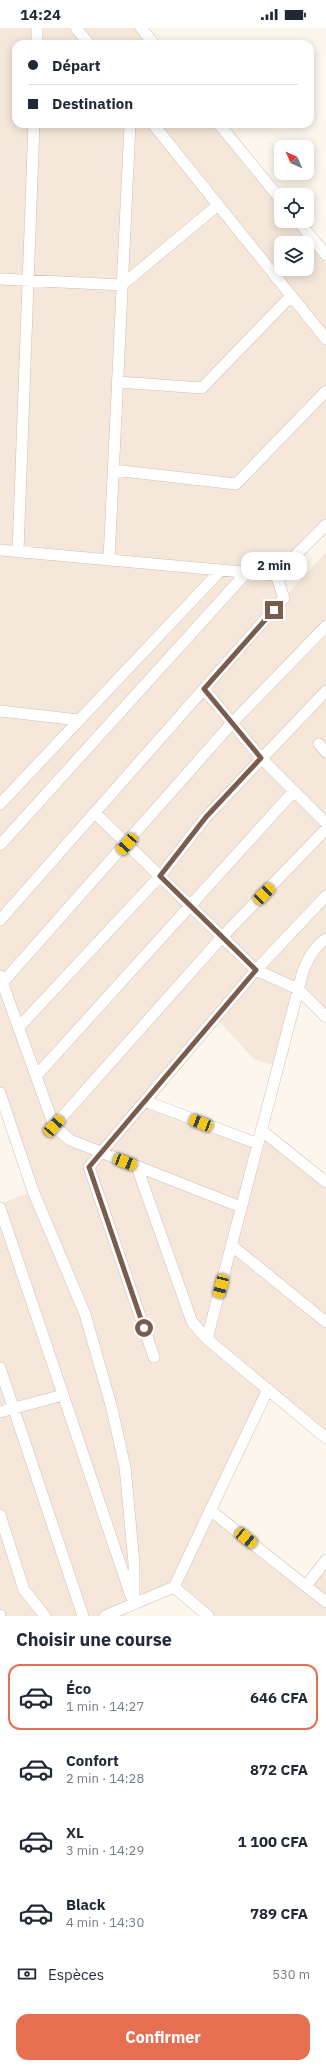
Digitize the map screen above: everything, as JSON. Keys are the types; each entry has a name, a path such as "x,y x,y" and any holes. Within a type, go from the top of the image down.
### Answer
{"street":[{"path":"36,40 37,28"},
{"path":"76,28 85,40"},
{"path":"141,28 151,40"},
{"path":"18,552 34,128"},
{"path":"109,560 130,128"},
{"path":"156,128 326,339"},
{"path":"222,128 274,191"},
{"path":"0,279 122,285 218,205"},
{"path":"304,228 326,255"},
{"path":"118,382 202,388 292,296"},
{"path":"114,470 236,484 326,391"},
{"path":"276,575 326,525"},
{"path":"0,550 276,575"},
{"path":"2,799 80,720 221,570"},
{"path":"0,845 246,572"},
{"path":"0,920 284,598 276,575"},
{"path":"241,1207 70,1140 54,1126 19,1027 4,998 1,979 127,844 232,723 326,626"},
{"path":"204,689 261,758 326,823"},
{"path":"19,1027 160,876 206,817 326,691"},
{"path":"0,711 80,720"},
{"path":"36,1076 294,791"},
{"path":"95,813 256,970 298,989 326,1017"},
{"path":"54,1126 222,937 326,829"},
{"path":"154,1357 89,1167 256,970 326,896"},
{"path":"207,1339 298,989 309,956 318,944 326,939"},
{"path":"0,1093 33,1191 85,1314 111,1405 124,1467 134,1563 134,1604"},
{"path":"145,1101 258,1144"},
{"path":"261,1130 326,1182"},
{"path":"137,1167 192,1322 207,1339 326,1438"},
{"path":"0,1208 134,1604"},
{"path":"231,1245 326,1322"},
{"path":"0,1368 82,1616"},
{"path":"105,1616 174,1587 268,1390"},
{"path":"0,1412 63,1395"},
{"path":"210,1510 326,1602"},
{"path":"0,1515 24,1590 44,1616"},
{"path":"306,1586 326,1560"},
{"path":"174,1587 208,1616"}],"shaded area":[{"path":"0,28 141,28 151,40 12,40 12,128 222,128 274,191 274,228 304,228 310,236 274,236 274,276 314,276 314,240 326,255 326,525 276,575 284,598 326,552 326,1017 298,989 278,1066 255,1060 216,1018 145,1101 257,1144 261,1130 326,1182 326,1438 268,1390 210,1510 306,1585 326,1560 326,1616 208,1616 174,1587 121,1609 125,1616 0,1616 0,1204 33,1191 0,1093"}],"route":[{"path":"144,1328 89,1167 256,970 160,876 206,817 261,758 204,689 274,610"}]}
